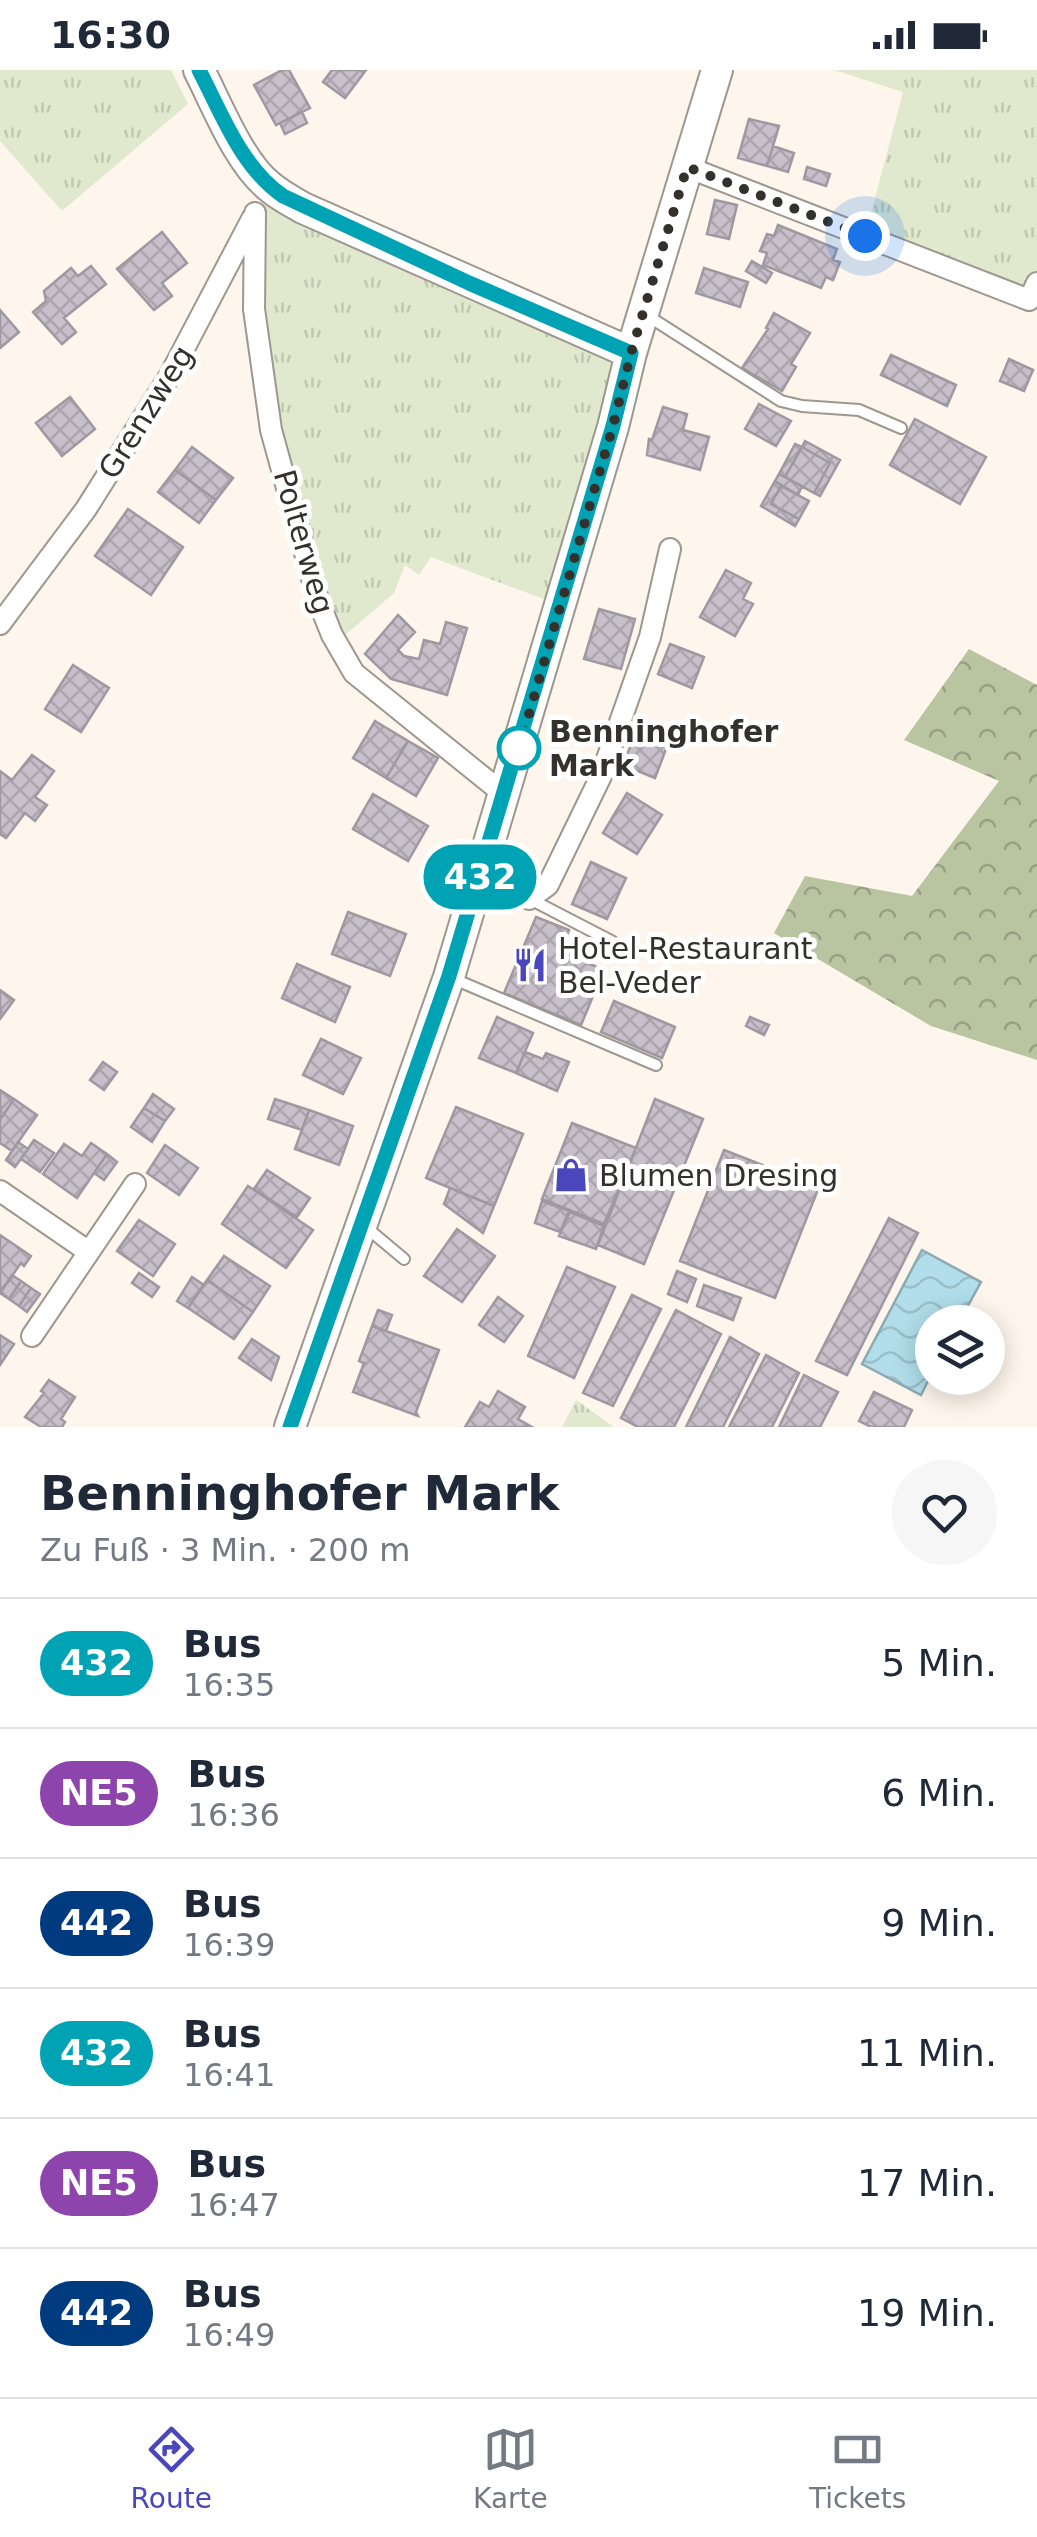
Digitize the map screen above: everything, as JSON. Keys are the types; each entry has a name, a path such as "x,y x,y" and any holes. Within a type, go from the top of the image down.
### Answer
{"main road":[{"path":"199,70 250,166 261,199 303,208 631,353"},
{"path":"290,1427 480,878 631,353 718,70"}],"street":[{"path":"687,167 1029,300 1037,283"},
{"name":"Grenzweg","path":"0,624 86,509 169,377 261,199"},
{"name":"Polterweg","path":"261,199 254,309 271,430 318,600 332,635 354,673 505,795"},
{"path":"480,878 529,898 548,885 601,776 650,637 670,550"},
{"path":"32,1336 135,1184"},
{"path":"0,1191 90,1252"}],"lane":[{"path":"643,313 781,401 802,406 846,407 900,428"},
{"path":"529,898 612,942"},
{"path":"449,976 656,1065"},
{"path":"363,1224 404,1259"}],"green space":[{"path":"0,70 171,70 188,104 62,211 0,141"},
{"path":"834,70 1037,70 1037,281 1029,300 865,236 903,92"},
{"path":"266,185 631,353 560,605 431,557 419,575 405,565 394,593 343,637 305,528 278,415 265,300"},
{"path":"969,649 1037,685 1037,1060 931,1026 774,933 805,876 912,896 999,781 904,740"},
{"path":"576,1400 614,1427 562,1427"}],"water":[{"path":"922,1250 981,1282 968,1305 915,1305 915,1392 862,1364"}],"building":[{"path":"289,70 310,108 276,125 254,85"},
{"path":"332,70 366,70 345,98 323,82"},
{"path":"302,112 307,123 285,134 280,123"},
{"path":"749,119 779,126 767,166 738,158"},
{"path":"773,146 794,153 788,172 767,166"},
{"path":"807,167 830,174 826,186 804,179"},
{"path":"715,200 737,205 729,239 707,234"},
{"path":"778,225 837,249 833,260 840,262 833,280 826,277 821,288 763,265 767,253 760,251 767,234 774,236"},
{"path":"162,232 187,263 162,283 172,296 154,310 117,269"},
{"path":"752,261 772,273 766,283 746,271"},
{"path":"91,266 106,284 64,318 76,332 62,344 33,312 46,301 44,291 71,268 78,276"},
{"path":"704,268 748,282 740,307 696,293"},
{"path":"0,310 19,332 0,348"},
{"path":"774,313 810,333 791,364 796,367 782,391 742,368"},
{"path":"891,355 956,385 947,406 881,375"},
{"path":"1009,359 1033,370 1024,391 1000,381"},
{"path":"70,397 95,429 62,456 36,423"},
{"path":"759,404 791,421 776,446 745,429"},
{"path":"663,407 687,414 683,430 709,437 700,470 647,455 649,439 652,440"},
{"path":"915,419 986,457 960,504 890,465"},
{"path":"805,441 840,460 820,496 814,493 830,463 802,447"},
{"path":"795,444 802,447 785,477 779,474"},
{"path":"192,447 233,478 216,500 175,470"},
{"path":"802,447 830,463 814,493 785,477"},
{"path":"175,470 216,500 199,523 158,492"},
{"path":"779,474 802,486 798,495 775,481"},
{"path":"775,481 781,486 771,504 799,519 795,526 761,506"},
{"path":"781,486 809,501 799,519 771,504"},
{"path":"128,509 183,547 151,595 95,556"},
{"path":"726,570 751,583 743,599 753,604 735,636 700,617"},
{"path":"599,609 635,619 621,669 584,659"},
{"path":"398,615 415,632 398,650 404,656 419,659 424,640 440,644 446,622 467,628 447,695 391,679 365,654"},
{"path":"670,644 704,657 692,688 658,674"},
{"path":"73,665 109,688 81,732 45,709"},
{"path":"375,721 408,741 386,778 353,758"},
{"path":"639,724 671,736 655,778 623,765"},
{"path":"408,741 438,758 416,796 386,778"},
{"path":"32,755 54,771 35,797 47,805 35,821 25,813 6,838 0,834 0,771 12,780"},
{"path":"627,793 662,815 637,854 603,833"},
{"path":"373,794 428,826 408,861 353,829"},
{"path":"591,862 626,878 607,919 572,904"},
{"path":"348,912 406,934 390,976 332,954"},
{"path":"536,917 569,930 564,943 573,946 569,955 604,970 581,1025 504,993"},
{"path":"297,964 350,987 335,1022 282,998"},
{"path":"0,990 14,1000 0,1019"},
{"path":"614,1001 675,1027 662,1058 601,1032"},
{"path":"497,1017 533,1033 516,1073 479,1058"},
{"path":"750,1017 769,1025 764,1035 746,1026"},
{"path":"321,1039 361,1058 343,1094 303,1075"},
{"path":"525,1052 543,1059 546,1053 569,1062 557,1091 516,1073"},
{"path":"103,1062 117,1072 104,1090 90,1080"},
{"path":"0,1090 14,1099 0,1120"},
{"path":"153,1094 174,1109 165,1121 144,1108"},
{"path":"14,1099 37,1115 12,1151 0,1143 0,1120"},
{"path":"275,1099 309,1110 302,1130 268,1119"},
{"path":"655,1099 703,1119 644,1264 598,1245"},
{"path":"456,1107 523,1134 494,1206 426,1178"},
{"path":"144,1108 165,1121 152,1142 131,1127"},
{"path":"309,1110 353,1126 339,1165 295,1149"},
{"path":"572,1123 636,1148 604,1224 542,1199"},
{"path":"34,1140 54,1153 40,1172 21,1159"},
{"path":"18,1142 28,1149 15,1167 6,1160"},
{"path":"91,1143 107,1154 77,1198 43,1174 64,1144 82,1156"},
{"path":"165,1145 198,1168 179,1195 147,1173"},
{"path":"724,1150 819,1187 775,1298 680,1261"},
{"path":"107,1154 117,1162 104,1180 94,1173"},
{"path":"267,1170 310,1198 297,1217 254,1189"},
{"path":"248,1186 313,1230 286,1268 222,1224"},
{"path":"450,1188 494,1206 483,1233 444,1204"},
{"path":"542,1201 569,1211 560,1232 535,1223"},
{"path":"570,1212 604,1226 596,1249 559,1236"},
{"path":"889,1218 918,1233 847,1375 816,1361"},
{"path":"139,1220 175,1244 153,1276 117,1251"},
{"path":"457,1229 495,1256 462,1302 424,1276"},
{"path":"0,1235 31,1256 24,1266 21,1263 0,1293"},
{"path":"224,1256 270,1286 253,1312 207,1280"},
{"path":"567,1267 615,1287 574,1378 528,1356"},
{"path":"677,1271 696,1279 687,1302 668,1294"},
{"path":"139,1273 159,1287 152,1297 132,1283"},
{"path":"12,1275 21,1281 9,1299 0,1293"},
{"path":"192,1277 204,1285 188,1308 177,1301"},
{"path":"207,1280 253,1312 234,1339 188,1308"},
{"path":"21,1281 31,1288 19,1306 9,1299"},
{"path":"704,1285 741,1298 733,1320 697,1306"},
{"path":"31,1288 40,1294 27,1312 19,1306"},
{"path":"632,1295 661,1309 613,1406 583,1393"},
{"path":"498,1297 523,1316 504,1342 479,1325"},
{"path":"378,1310 392,1315 386,1331 372,1326"},
{"path":"676,1310 721,1334 674,1427 638,1427 621,1418"},
{"path":"372,1326 439,1350 416,1412 418,1416 353,1392"},
{"path":"0,1335 14,1344 0,1365"},
{"path":"730,1337 759,1354 723,1427 686,1427"},
{"path":"252,1339 279,1357 271,1380 239,1358"},
{"path":"766,1355 799,1373 772,1427 729,1427"},
{"path":"804,1375 838,1392 820,1427 779,1427"},
{"path":"49,1380 75,1397 61,1419 65,1422 62,1427 41,1427 25,1417"},
{"path":"498,1391 525,1407 518,1419 532,1427 465,1427 480,1402 489,1407"},
{"path":"874,1392 912,1410 904,1427 871,1427 859,1421"}],"bus line":[{"name":"432","path":"199,70 250,166 283,196 631,353 512,772 449,976 290,1427"}],"place":[{"name":"Benninghofer Mark","path":"519,748"},
{"name":"Hotel-Restaurant Bel-Veder","path":"530,965"},
{"name":"Blumen Dresing","path":"571,1175"}],"route":[{"path":"519,748 687,167 865,236"}]}
